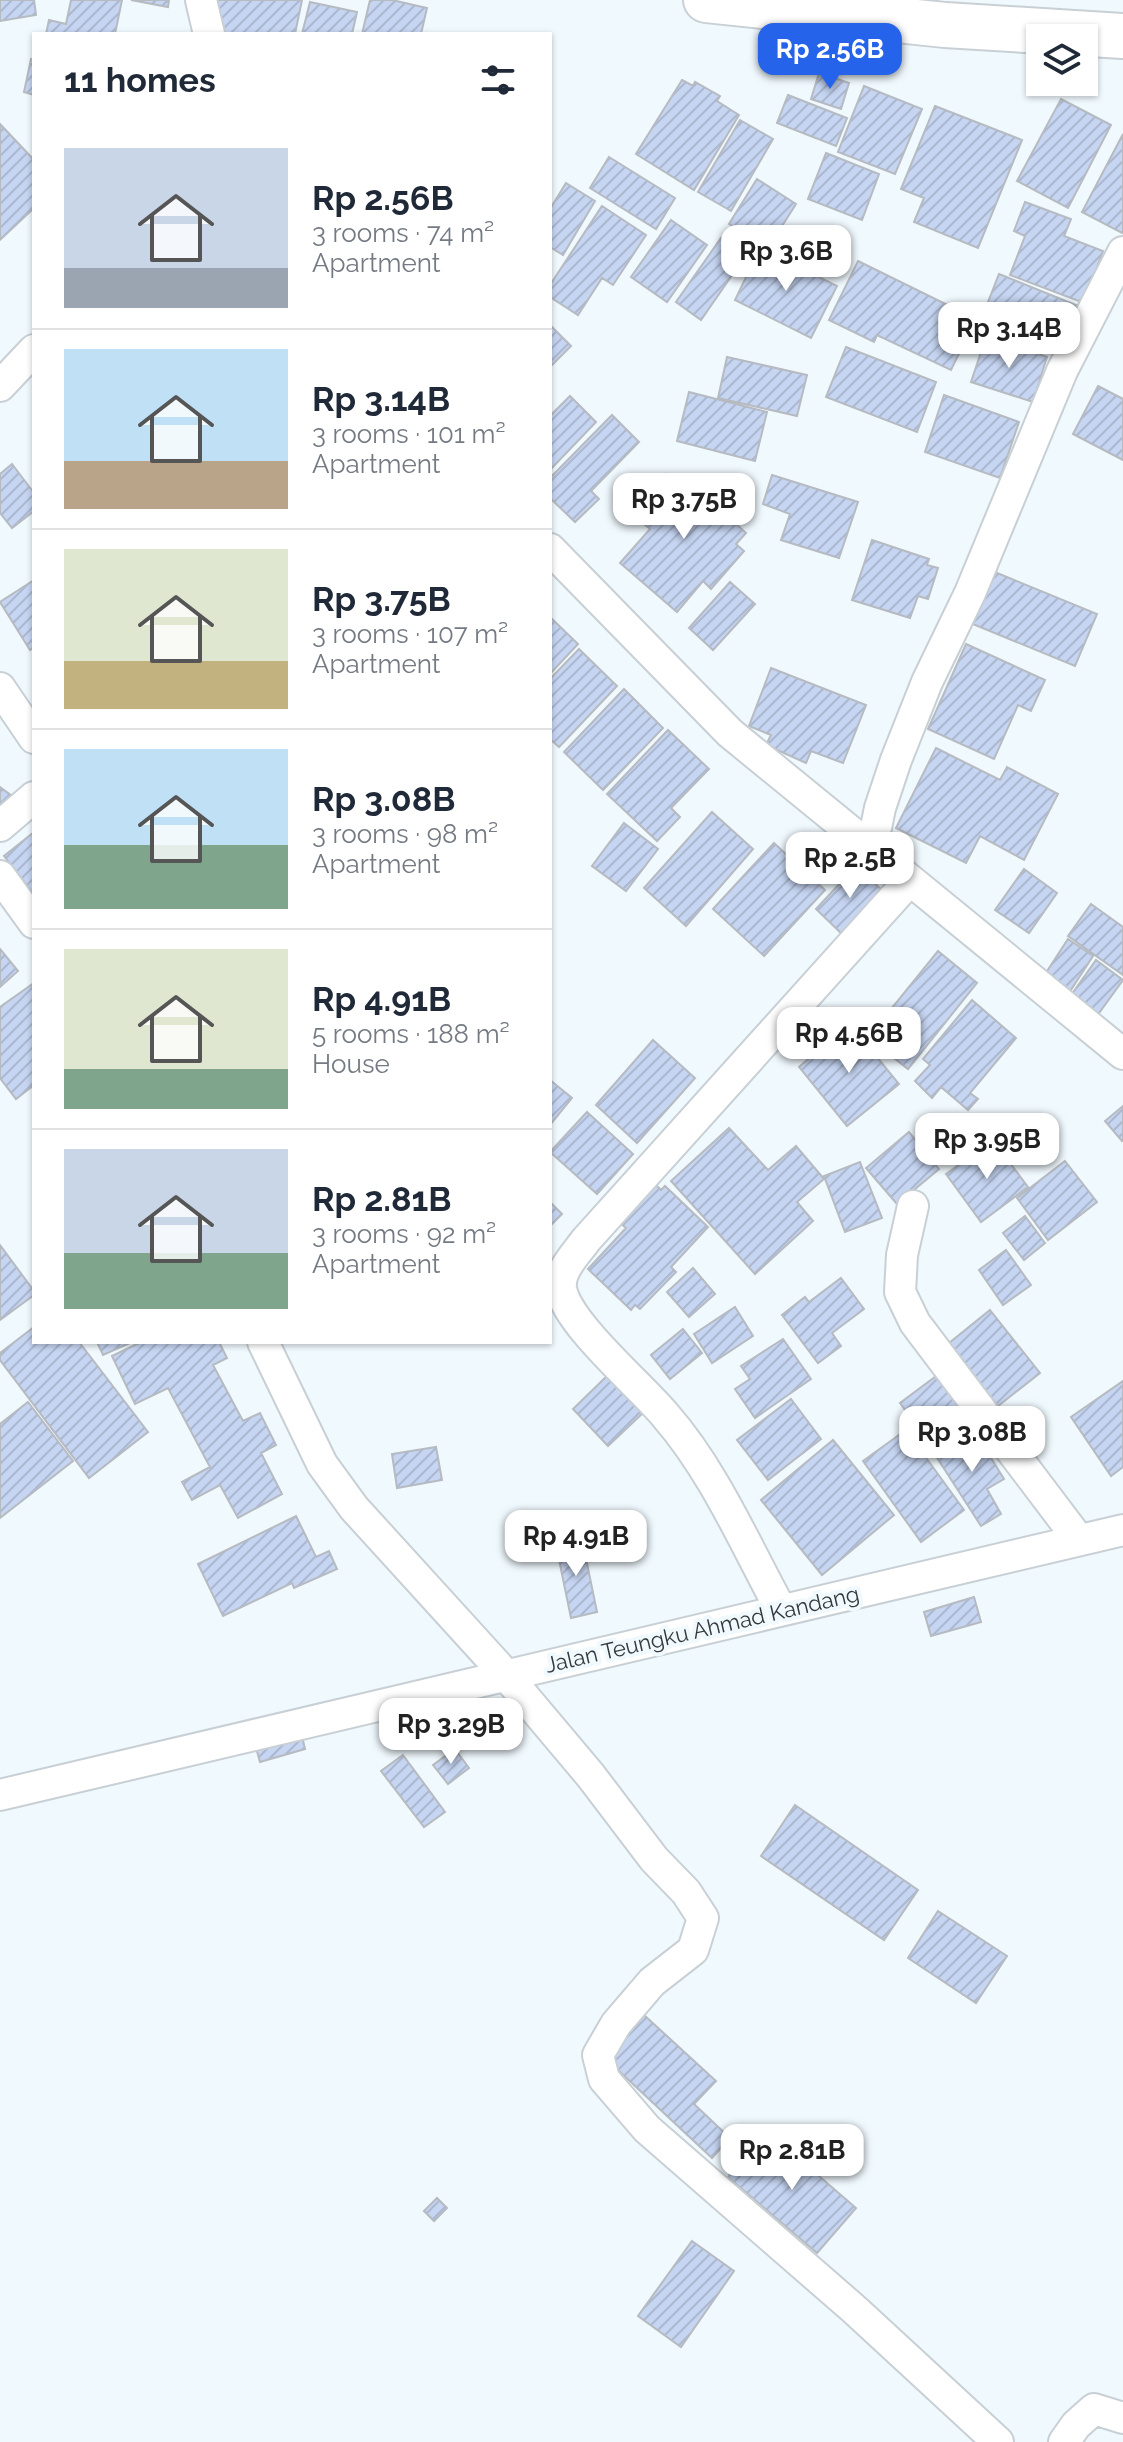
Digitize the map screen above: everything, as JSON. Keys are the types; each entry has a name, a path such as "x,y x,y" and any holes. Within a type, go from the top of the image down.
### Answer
{"highway":[{"path":"706,0 945,25 1123,36"}],"street":[{"path":"201,0 209,32"},
{"path":"872,847 892,772 927,682 970,593 1062,371 1123,252"},
{"path":"0,386 32,352"},
{"path":"552,551 730,733 1123,1054"},
{"path":"0,688 32,735"},
{"path":"0,826 32,799"},
{"path":"0,876 32,920"},
{"path":"781,1610 698,1457 666,1416 567,1306 561,1286 564,1269 586,1240 910,880"},
{"path":"913,1206 902,1255 900,1292 915,1323 1079,1540"},
{"path":"264,1344 322,1464 354,1508 506,1675 591,1776 654,1859 686,1892 703,1918 693,1950 652,1982 616,2024 598,2055 604,2079 647,2129 843,2300 998,2442"},
{"name":"Jalan Teungku Ahmad Kandang","path":"0,1795 1123,1530"},
{"path":"1064,2442 1076,2425 1094,2409 1123,2418"}],"building":[{"path":"0,0 34,0 36,15 0,21"},
{"path":"71,0 122,0 115,32 46,32 49,20 66,24"},
{"path":"131,0 169,0 168,7"},
{"path":"211,0 302,0 295,32 216,32"},
{"path":"370,0 392,0 427,8 421,32 362,32"},
{"path":"310,2 357,12 352,32 302,32"},
{"path":"31,59 32,94 24,92"},
{"path":"819,73 849,83 841,109 811,99"},
{"path":"682,80 693,86 695,82 720,96 717,101 739,115 694,190 636,154"},
{"path":"864,86 922,109 895,174 838,152"},
{"path":"788,95 847,118 836,146 777,123"},
{"path":"1061,99 1111,125 1068,208 1017,181"},
{"path":"935,106 1022,140 978,248 914,222 924,198 901,189"},
{"path":"740,120 773,139 731,211 698,192"},
{"path":"0,124 32,158 32,210 0,240"},
{"path":"1123,134 1123,231 1122,233 1082,212"},
{"path":"826,153 879,174 862,220 808,199"},
{"path":"609,157 675,198 656,229 590,188"},
{"path":"757,179 796,204 768,248 729,224"},
{"path":"566,183 595,201 563,255 552,248 552,206"},
{"path":"1025,202 1071,219 1064,236 1103,251 1084,303 1010,275 1025,236 1014,231"},
{"path":"602,206 646,235 613,285 602,278 578,315 552,298 552,282"},
{"path":"671,220 707,245 667,302 631,277"},
{"path":"721,238 746,255 701,320 676,302"},
{"path":"760,248 837,286 811,338 735,300"},
{"path":"858,261 976,319 951,370 877,335 874,342 829,320"},
{"path":"999,274 1076,305 1056,355 979,325"},
{"path":"552,327 571,346 552,365"},
{"path":"986,337 1047,357 1033,402 971,382"},
{"path":"846,347 936,382 917,432 826,397"},
{"path":"727,357 807,375 797,416 718,398"},
{"path":"1098,386 1123,399 1123,460 1073,434"},
{"path":"689,392 767,412 755,461 677,441"},
{"path":"944,395 1019,422 1000,478 925,452"},
{"path":"570,396 596,422 552,468 552,414"},
{"path":"612,415 639,442 591,491 599,499 575,522 552,500 552,476"},
{"path":"12,464 32,490 32,513 12,528 0,513 0,474"},
{"path":"666,474 684,489 689,483 707,499 714,491 741,514 734,522 746,533 736,544 744,551 711,589 703,581 677,612 620,563 650,529 631,513"},
{"path":"772,475 858,502 839,558 781,540 790,514 763,504"},
{"path":"872,540 929,559 927,565 938,568 928,599 918,596 910,618 852,600"},
{"path":"985,568 1097,614 1075,666 963,620"},
{"path":"32,581 30,650 0,602"},
{"path":"730,582 755,604 713,650 689,628"},
{"path":"552,619 578,644 552,672"},
{"path":"966,644 1045,680 1031,711 1018,705 994,759 928,729"},
{"path":"579,649 617,686 559,747 552,741 552,677"},
{"path":"771,668 866,705 843,763 811,751 806,763 766,745 771,735 749,726"},
{"path":"624,689 663,728 603,790 564,752"},
{"path":"668,730 709,769 671,808 680,817 657,841 607,794"},
{"path":"936,748 1000,780 1007,767 1058,794 1024,860 980,836 966,863 896,828"},
{"path":"0,787 12,796 0,813"},
{"path":"712,812 753,849 686,926 644,888"},
{"path":"624,823 658,849 626,891 592,866"},
{"path":"32,834 32,891 4,856"},
{"path":"774,843 825,890 764,956 713,909"},
{"path":"856,866 884,892 843,935 816,909"},
{"path":"1024,869 1057,893 1029,933 995,910"},
{"path":"1091,904 1123,927 1123,975 1068,936"},
{"path":"1068,939 1093,956 1065,999 1040,982"},
{"path":"0,949 18,971 0,987"},
{"path":"938,951 977,983 908,1069 880,1047 899,1024 887,1014"},
{"path":"1096,960 1123,980 1094,1020 1067,1001"},
{"path":"32,984 32,1087 16,1099 0,1078 0,1007"},
{"path":"972,1000 1016,1038 970,1093 978,1099 968,1110 941,1087 932,1098 915,1081 930,1065 923,1059"},
{"path":"850,1024 899,1084 847,1126 799,1067"},
{"path":"653,1040 695,1078 637,1143 596,1105"},
{"path":"552,1082 572,1098 552,1123"},
{"path":"1123,1106 1123,1140 1122,1141 1105,1121"},
{"path":"587,1112 633,1154 597,1194 552,1154 552,1150"},
{"path":"729,1128 768,1170 796,1146 824,1179 797,1202 813,1221 755,1274 671,1181"},
{"path":"909,1132 939,1169 897,1204 866,1168"},
{"path":"993,1140 1028,1187 981,1222 946,1174"},
{"path":"1065,1161 1097,1202 1048,1240 1017,1198"},
{"path":"860,1162 882,1218 845,1232 824,1176"},
{"path":"648,1177 661,1190 665,1186 708,1227 671,1267 676,1272 640,1309 635,1305 631,1310 588,1269 626,1228 612,1216"},
{"path":"552,1204 562,1214 552,1224"},
{"path":"1025,1216 1045,1243 1024,1260 1003,1233"},
{"path":"0,1245 32,1288 32,1296 0,1320"},
{"path":"1006,1250 1031,1285 1003,1305 979,1270"},
{"path":"693,1268 715,1294 689,1317 667,1292"},
{"path":"841,1278 864,1309 832,1333 841,1346 818,1363 782,1315 805,1297 809,1302"},
{"path":"735,1307 753,1336 712,1363 694,1334"},
{"path":"990,1310 1040,1373 993,1410 943,1348"},
{"path":"32,1329 32,1344 81,1344 148,1432 89,1478 0,1360 0,1353"},
{"path":"683,1329 702,1353 670,1379 651,1355"},
{"path":"783,1339 811,1379 755,1418 735,1389 750,1379 741,1366"},
{"path":"98,1344 128,1344 103,1355"},
{"path":"137,1344 220,1344 227,1358 213,1365 243,1421 260,1413 276,1445 261,1453 282,1494 238,1518 220,1485 192,1500 182,1482 210,1467 168,1388 135,1404 112,1356"},
{"path":"943,1371 967,1404 925,1437 900,1403"},
{"path":"609,1374 644,1412 608,1446 573,1409"},
{"path":"1123,1381 1123,1467 1111,1476 1071,1417"},
{"path":"791,1399 821,1439 768,1480 737,1440"},
{"path":"28,1402 73,1461 0,1518 0,1424"},
{"path":"973,1429 1004,1479 987,1489 1001,1514 981,1526 934,1453"},
{"path":"906,1430 964,1510 921,1542 863,1461"},
{"path":"833,1440 894,1515 822,1575 761,1500"},
{"path":"436,1447 442,1480 397,1488 392,1454"},
{"path":"296,1516 316,1557 329,1551 337,1569 294,1588 292,1583 223,1616 198,1564"},
{"path":"582,1539 597,1612 571,1618 556,1545"},
{"path":"974,1597 981,1622 931,1636 924,1612"},
{"path":"301,1732 305,1749 260,1762 255,1744"},
{"path":"455,1749 469,1768 448,1784 433,1765"},
{"path":"403,1755 445,1812 424,1827 381,1771"},
{"path":"795,1805 918,1890 884,1940 761,1856"},
{"path":"938,1911 1007,1956 976,2003 908,1958"},
{"path":"644,2015 716,2081 694,2104 730,2138 712,2158 605,2058"},
{"path":"767,2131 856,2208 817,2253 728,2177"},
{"path":"437,2198 447,2208 434,2221 424,2211"},
{"path":"692,2241 734,2271 681,2347 638,2316"}]}
